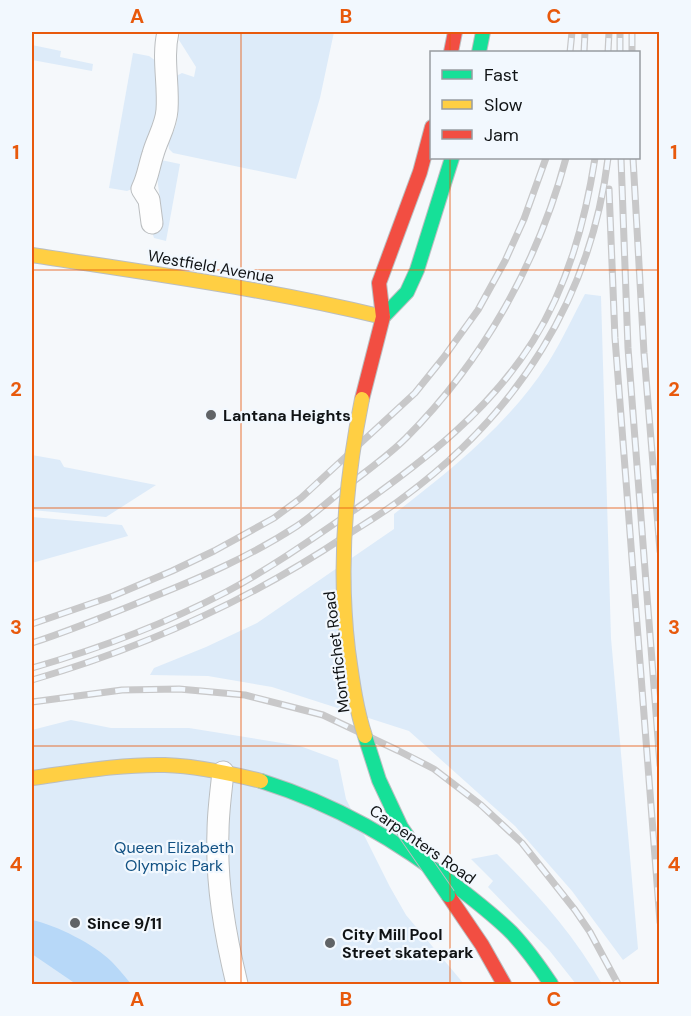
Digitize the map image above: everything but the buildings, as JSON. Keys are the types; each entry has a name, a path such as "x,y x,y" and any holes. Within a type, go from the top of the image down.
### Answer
{"street":[{"path":"152,223 150,200 142,189 149,175 153,153 162,132 167,111 165,53 168,32"},
{"path":"451,51 456,32"},
{"path":"479,51 483,32"},
{"name":"Montfichet Road","path":"430,134 420,172 379,283 383,317 362,399 350,466 344,520 344,610 355,702 381,782 401,827 482,945 504,984"},
{"name":"Montfichet Road","path":"383,317 406,292 417,270 452,159"},
{"name":"Westfield Avenue","path":"32,255 330,303 383,317"},
{"name":"Carpenters Road","path":"32,778 141,765 180,766 223,772 291,790 330,805 371,825 444,874 507,927 551,984"},
{"path":"223,772 218,831 219,889 228,948 237,984"}],"green space":[{"path":"180,32 334,32 320,98 296,179 173,153 169,149 168,141 176,126 177,118 176,76 182,73 194,77 196,67 179,40"},
{"path":"32,45 61,51 60,57 93,64 92,71 32,60"},
{"path":"133,53 149,56 156,61 159,95 155,117 132,189 127,191 109,188"},
{"path":"161,160 180,164 166,241 154,238 153,235 160,199 156,170"},
{"path":"585,294 601,296 611,638 638,949 623,960 572,891 515,826 409,731 272,687 208,676 150,675 154,668 257,623 394,529 394,514 478,445 516,406 548,363"},
{"path":"32,455 60,460 64,467 156,485 106,517 32,510"},
{"path":"32,517 122,525 128,536 32,563"},
{"name":"Queen Elizabeth Olympic Park","path":"71,720 111,728 189,728 300,746 338,760 346,799 390,887 406,915 464,984 32,984 32,730"},
{"path":"497,854 554,916 580,949 602,984 576,984 549,950 488,887 493,881 471,859"}],"shaded area":[{"path":"32,920 85,942 112,962 131,984 76,984 32,954"}],"railway":[{"path":"570,51 572,32"},
{"path":"584,51 585,32"},
{"path":"608,51 609,32"},
{"path":"620,32 620,51"},
{"path":"632,32 632,51"},
{"path":"32,624 113,596 172,571 274,518 301,498 415,393 478,310 505,261 524,219 546,159"},
{"path":"32,643 169,590 262,547 304,521 386,456 434,408 460,377 483,343 504,308 540,235 566,159"},
{"path":"32,668 82,653 155,625 203,604 243,582 360,506 455,432 497,390 516,366 545,320 573,252 586,206 595,159"},
{"path":"32,680 154,638 232,602 308,560 374,518 445,464 482,428 514,390 542,348 566,305 585,258 599,209 608,159"},
{"path":"621,159 628,348 660,765"},
{"path":"633,159 644,353 660,551"},
{"path":"609,189 615,338 660,922"},
{"path":"32,702 122,690 179,689 245,695 323,715 399,751 434,769 481,805 522,843 590,932 618,984"}],"traffic: fast":[{"path":"479,51 483,32"},
{"path":"383,317 407,292 417,270 452,159"},
{"path":"365,736 379,780 401,827 448,895"},
{"path":"261,781 341,813 389,840 436,871 506,927 528,951 551,984"}],"traffic: slow":[{"path":"32,255 252,290 383,317"},
{"path":"362,399 347,493 344,587 351,672 365,736"},
{"path":"32,778 115,767 165,765 213,770 261,781"}],"traffic: jam":[{"path":"451,51 455,32"},
{"path":"362,399 383,317 379,283 420,172 430,134"},
{"path":"448,895 482,945 504,984"}],"place":[{"name":"Lantana Heights","path":"211,415"},
{"name":"Since 9/11","path":"75,923"},
{"name":"City Mill Pool Street skatepark","path":"330,943"}]}
